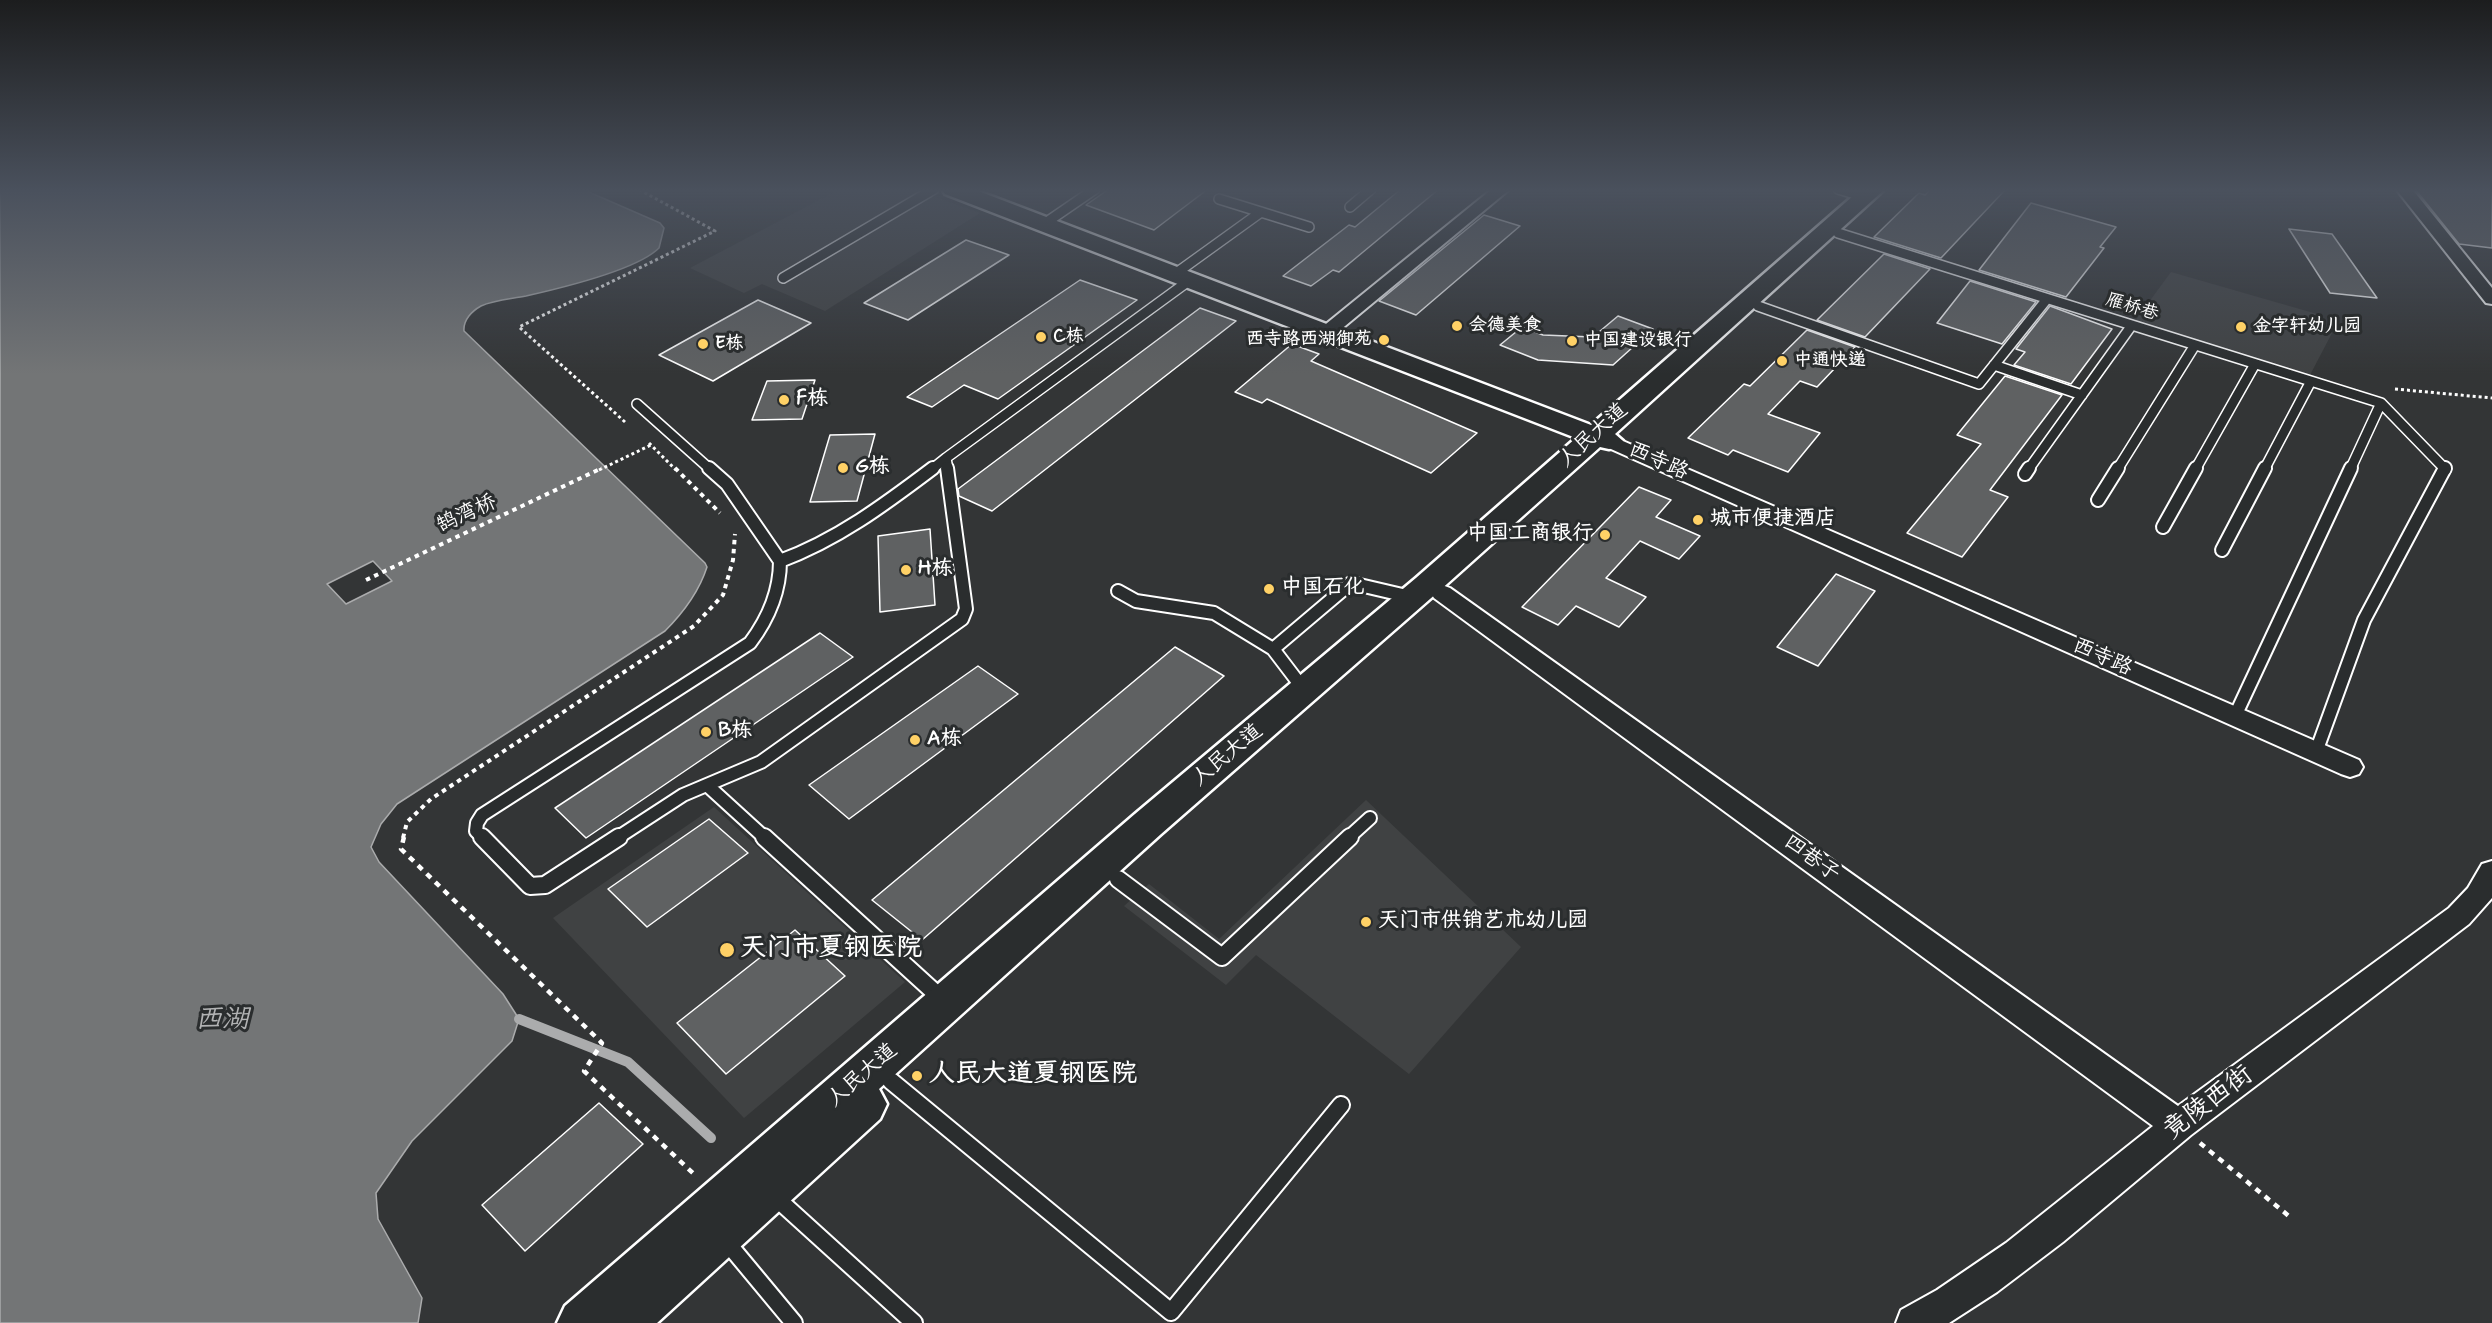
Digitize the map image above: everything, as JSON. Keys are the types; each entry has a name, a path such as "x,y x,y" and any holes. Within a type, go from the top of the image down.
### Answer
{"main road":[{"name":"西寺路","path":"1114,251 1602,438"},
{"name":"人民大道","path":"582,1323 721,1218 769,1191 1118,879 1807,251"},
{"name":"人民大道","path":"1602,438 1758,306 1819,251"},
{"name":"人民大道","path":"621,1323 721,1218 946,1003 1148,824 1305,691 1427,595"}],"street":[{"path":"1328,332 1426,251"},
{"path":"2453,251 2492,299"},
{"name":"西寺路","path":"1602,438 2350,766"},
{"name":"四巷子","path":"1427,595 2179,1126"},
{"name":"竟陵西街","path":"1914,1323 1953,1302 1995,1273 2179,1126 2459,916 2475,902 2492,872"}],"lane":[{"path":"783,278 829,251"},
{"path":"780,561 816,547 843,532 946,458 1215,251"},
{"name":"雁桥巷","path":"1894,251 2381,403"},
{"path":"1758,306 1979,384 2047,299"},
{"path":"2025,474 2132,325"},
{"path":"2098,500 2195,345"},
{"path":"2163,527 2255,364"},
{"path":"1994,365 2082,395"},
{"path":"2222,550 2310,381"},
{"path":"2235,716 2381,403 2446,469 2364,620 2316,752"},
{"path":"637,404 727,484 780,561 781,571 765,624 750,643 482,815 476,831 530,886 545,885 683,795 761,762 962,619 966,609 946,458"},
{"path":"1273,649 1351,584 1427,595"},
{"path":"1118,591 1136,602 1214,613 1273,649 1305,691"},
{"path":"708,786 946,1003"},
{"path":"1118,879 1222,957 1370,818"},
{"path":"891,1081 1171,1312 1341,1105"},
{"path":"769,1191 914,1323"},
{"path":"721,1218 794,1323"}],"path":[{"path":"633,429 519,327 675,251"},
{"path":"2395,388 2492,398"},
{"path":"581,478 671,435"},
{"path":"642,437 728,521"},
{"name":"鹄湾桥","path":"366,580 581,478"},
{"path":"721,1218 584,1071 602,1043 401,849 407,822 431,799 694,626 723,595 735,548 736,537 732,529"},
{"path":"2179,1126 2290,1217"}],"shaded area":[{"path":"723,251 920,251 825,311 762,284 744,293 690,268"},
{"name":"金字轩幼儿园","path":"2171,272 2317,314 2332,333 2310,375 2135,321"},
{"name":"天门市供销艺术幼儿园","path":"1366,800 1521,947 1409,1074 1256,955 1226,985 1124,906 1149,884 1219,939"},
{"name":"天门市夏钢医院","path":"714,807 905,982 744,1118 553,918"}],"water":[{"name":"西湖","path":"0,251 655,251 633,264 576,284 486,304 471,313 464,327 464,331 707,567 690,602 665,631 397,804 381,824 371,847 379,862 503,994 519,1019 512,1041 412,1141 376,1193 378,1219 422,1298 418,1323 0,1323","holes":["373,561 392,581 346,604 327,584"]}],"building":[{"path":"949,251 997,251 1009,255 908,320 864,303"},
{"path":"1316,251 1365,251 1339,272 1333,270 1311,286 1283,276"},
{"path":"1440,251 1491,251 1416,315 1379,301"},
{"path":"1918,251 1948,251 1941,258"},
{"path":"1994,251 2102,251 2066,297 1979,270"},
{"path":"2303,251 2344,251 2377,298 2330,293"},
{"path":"1884,254 1930,269 1865,337 1817,320"},
{"name":"C栋","path":"1080,280 1137,300 998,399 964,385 932,407 907,397"},
{"path":"1970,281 2036,302 2002,344 1937,323"},
{"name":"E栋","path":"758,300 811,323 713,381 659,355"},
{"path":"2050,306 2112,329 2071,384 2014,365 2025,352 2016,349"},
{"path":"1200,308 1236,321 992,511 959,496 958,489"},
{"name":"中国建设银行","path":"1618,316 1653,329 1613,365 1538,360 1500,345 1522,327 1543,335 1593,337"},
{"path":"1807,330 1855,347 1817,387 1800,381 1768,414 1820,433 1788,472 1733,450 1728,455 1688,438 1744,384 1750,386"},
{"path":"1292,344 1319,354 1311,361 1477,433 1431,473 1267,399 1262,403 1235,392"},
{"path":"2005,376 2062,395 1990,490 2008,497 1962,557 1907,533 1981,444 1957,435"},
{"name":"F栋","path":"815,380 802,419 752,420 767,381"},
{"name":"G栋","path":"875,434 857,501 810,502 830,435"},
{"path":"1639,487 1671,500 1656,517 1700,536 1679,559 1640,541 1606,578 1646,597 1619,627 1576,606 1558,625 1522,607"},
{"name":"H栋","path":"930,529 935,605 880,612 878,536"},
{"path":"1836,574 1875,591 1818,666 1777,647"},
{"name":"B栋","path":"820,633 853,657 586,838 555,808"},
{"path":"1175,647 1224,676 922,940 872,900"},
{"name":"A栋","path":"978,666 1018,694 849,819 809,785"},
{"path":"709,819 748,853 647,927 608,889"},
{"path":"795,930 845,976 726,1074 677,1023"},
{"path":"599,1103 643,1144 525,1251 482,1205"}],"waterway":[{"path":"519,1019 628,1062 711,1138"}],"place":[{"name":"会德美食","path":"1457,326"},
{"name":"金字轩幼儿园","path":"2241,327"},
{"name":"C栋","path":"1041,337"},
{"name":"西寺路西湖御苑","path":"1384,340"},
{"name":"中国建设银行","path":"1572,341"},
{"name":"E栋","path":"703,344"},
{"name":"中通快递","path":"1782,361"},
{"name":"F栋","path":"784,400"},
{"name":"G栋","path":"843,468"},
{"name":"城市便捷酒店","path":"1698,520"},
{"name":"中国工商银行","path":"1605,535"},
{"name":"H栋","path":"906,570"},
{"name":"中国石化","path":"1269,589"},
{"name":"B栋","path":"706,732"},
{"name":"A栋","path":"915,740"},
{"name":"天门市供销艺术幼儿园","path":"1366,922"},
{"name":"天门市夏钢医院","path":"727,950"},
{"name":"人民大道夏钢医院","path":"917,1076"}]}
